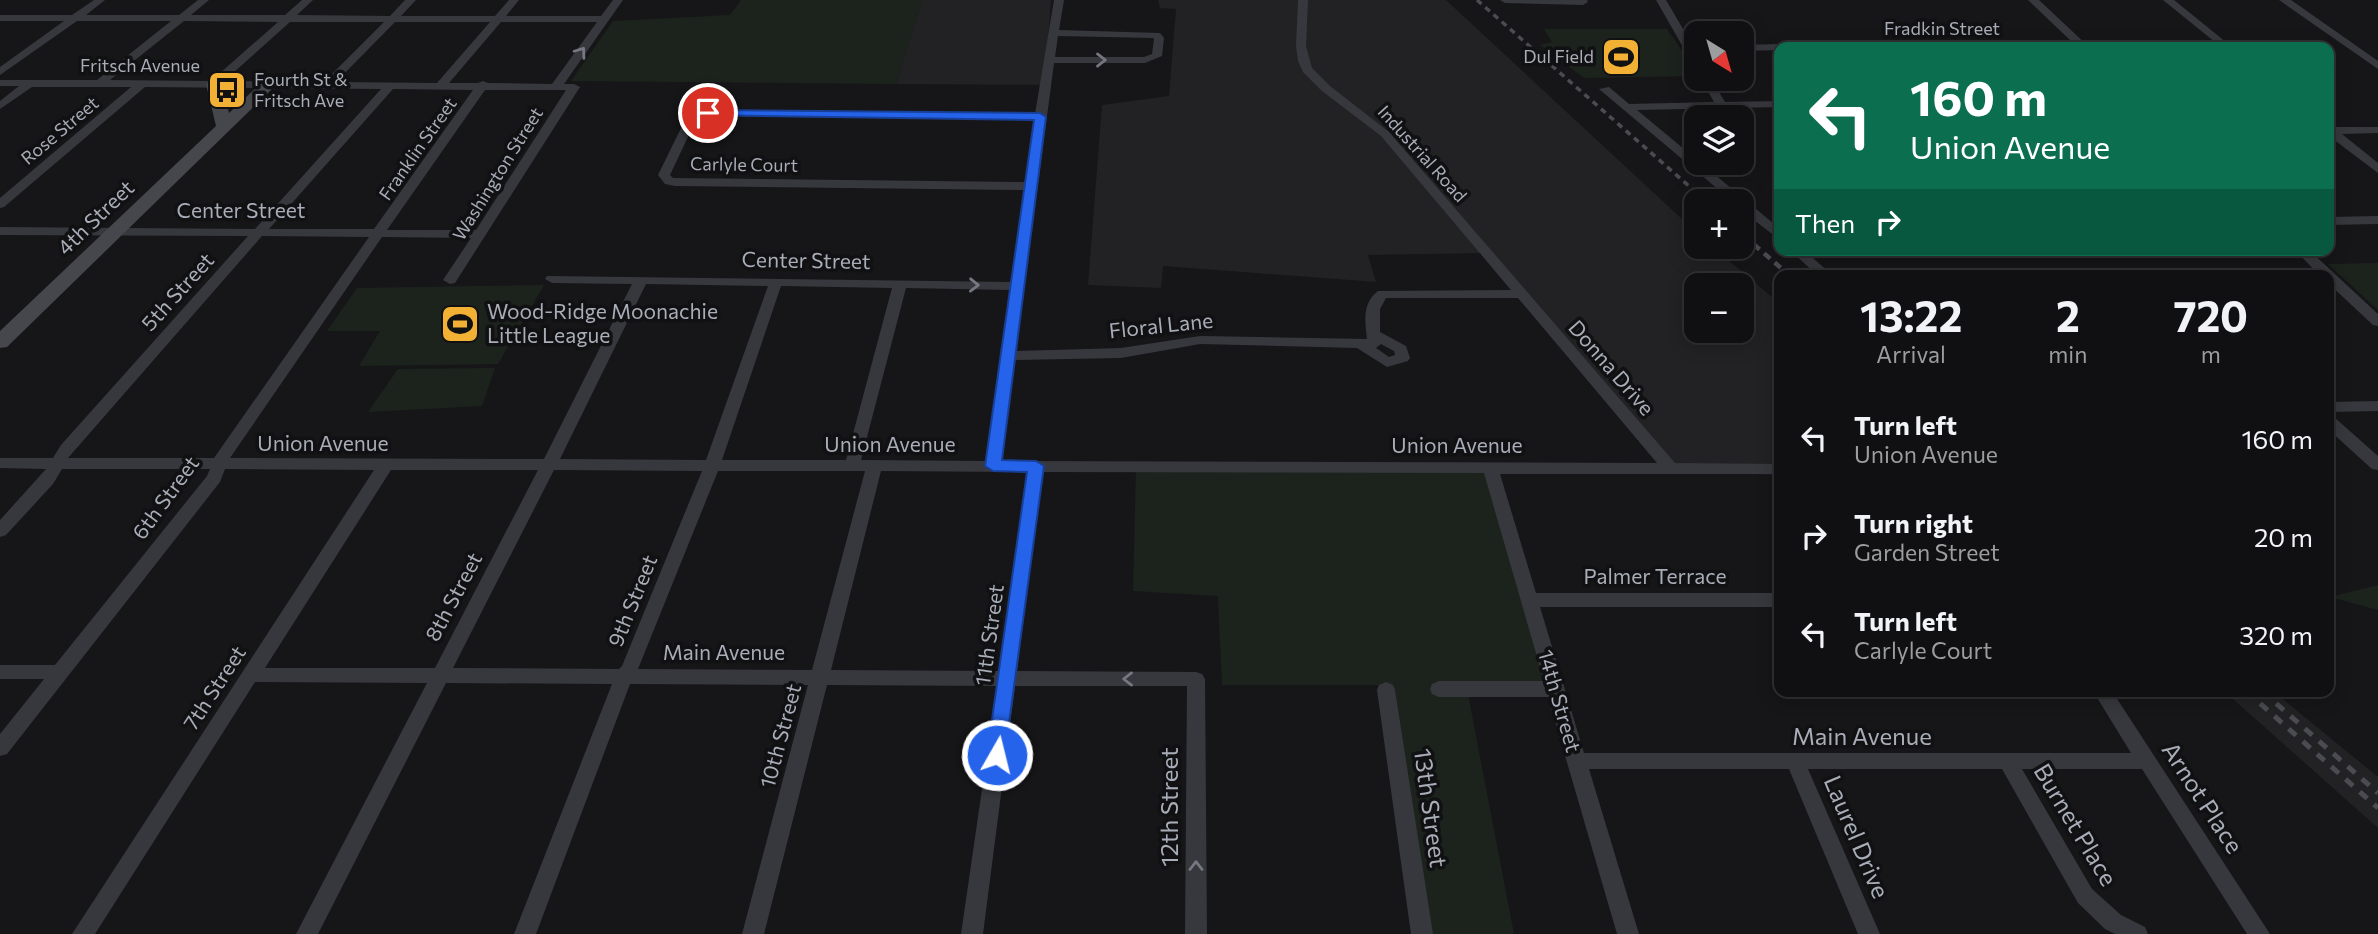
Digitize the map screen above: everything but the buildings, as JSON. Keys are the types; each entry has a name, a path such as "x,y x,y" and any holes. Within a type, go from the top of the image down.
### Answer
{"street":[{"path":"0,72 100,0"},
{"path":"99,83 204,0"},
{"path":"224,126 214,84 308,0"},
{"path":"328,85 411,0"},
{"path":"442,84 514,0"},
{"name":"Washington Street","path":"557,85 618,0"},
{"path":"993,466 1010,356 1030,186 1059,0"},
{"name":"Industrial Road","path":"1303,0 1302,59 1310,74 1385,134 1520,295"},
{"path":"1505,0 1583,2"},
{"path":"1661,0 1684,36"},
{"path":"2033,0 2078,42"},
{"path":"2168,0 2221,42"},
{"path":"2284,0 2378,66"},
{"path":"0,18 605,19"},
{"path":"1049,60 1145,60 1157,56 1159,38 1156,35 1054,33"},
{"path":"1754,48 1774,47"},
{"name":"Fritsch Avenue","path":"0,83 574,87"},
{"path":"0,106 30,83"},
{"name":"Rose Street","path":"0,204 142,84"},
{"name":"5th Street","path":"0,531 47,480 66,449 391,84"},
{"name":"4th Street","path":"0,342 268,85"},
{"name":"Franklin Street","path":"381,233 483,85"},
{"name":"Washington Street","path":"450,280 574,87"},
{"path":"1605,89 1725,189"},
{"path":"1713,91 1721,105 1774,104"},
{"path":"1627,107 1684,106"},
{"name":"Carlyle Court","path":"1030,186 675,182 669,181 664,175 690,120 708,113 1040,117"},
{"path":"2334,131 2378,131"},
{"path":"2334,134 2378,169"},
{"path":"1754,214 1774,231"},
{"path":"2334,221 2378,220"},
{"name":"Center Street","path":"0,230 481,234"},
{"name":"6th Street","path":"0,747 214,478 224,453 336,291 381,233"},
{"path":"1803,256 1819,270"},
{"path":"2307,256 2322,270"},
{"name":"Center Street","path":"552,279 1018,286"},
{"name":"8th Street","path":"307,934 550,465 641,280"},
{"path":"2334,281 2378,321"},
{"name":"9th Street","path":"526,934 624,676 629,670 712,466 776,282"},
{"path":"852,466 900,284"},
{"path":"1359,343 1374,344 1373,305 1377,297 1383,294 1520,295"},
{"name":"Donna Drive","path":"1520,295 1670,468"},
{"path":"1359,343 1380,360 1394,362 1403,358 1401,349 1374,334"},
{"name":"Floral Lane","path":"1010,356 1121,353 1200,340 1359,343"},
{"path":"2334,407 2378,406"},
{"path":"2334,425 2378,465"},
{"name":"Union Avenue","path":"0,463 1774,469"},
{"name":"7th Street","path":"83,934 385,466"},
{"name":"11th Street","path":"972,934 1036,466"},
{"name":"10th Street","path":"753,934 874,468"},
{"name":"14th Street","path":"1490,468 1628,934"},
{"name":"Palmer Terrace","path":"1530,600 1774,600"},
{"path":"0,672 60,672"},
{"name":"Main Avenue","path":"251,675 1196,679"},
{"name":"12th Street","path":"1196,679 1196,934"},
{"path":"1439,689 1556,689"},
{"name":"13th Street","path":"1386,690 1422,934"},
{"name":"Arnot Place","path":"2106,697 2252,934"},
{"name":"Main Avenue","path":"1577,761 2147,761"},
{"name":"Laurel Drive","path":"1795,761 1869,934"},
{"name":"Burnet Place","path":"2007,761 2085,896 2113,922 2137,934"}],"shaded area":[{"path":"741,0 922,0 896,84 571,81 613,21 730,15"},
{"path":"922,0 1051,0 1045,85 896,84"},
{"path":"1158,0 1446,0 1684,221 1684,259 1727,259 1744,273 1684,273 1684,343 1754,343 1754,282 1774,299 1774,475 1671,471 1482,253 1368,255 1376,282 1163,266 1161,288 1088,285 1102,105 1169,96 1176,9 1160,8"},
{"name":"Dul Field","path":"1544,29 1667,29 1684,54 1684,76 1584,78 1540,45 1552,42"},
{"path":"2378,263 2378,310 2328,264"},
{"path":"544,285 498,364 359,366 380,331 327,331 357,288"},
{"path":"495,368 482,406 368,412 398,369"},
{"path":"1136,469 1497,471 1556,693 1467,689 1514,934 1418,934 1389,685 1222,685 1218,596 1133,591"},
{"path":"2378,585 2378,610 2334,598"},
{"path":"2231,697 2280,697 2378,777 2378,828"}],"railway":[{"path":"1477,0 1692,189"},
{"path":"1754,245 1783,270"},
{"path":"2253,697 2378,808"},
{"path":"2269,697 2378,793"}],"place":[{"name":"Dul Field","path":"1621,57"},
{"name":"Fourth St & Fritsch Ave","path":"227,90"},
{"name":"Wood-Ridge Moonachie Little League","path":"460,324"}],"route":[{"path":"708,113 1040,117 1010,356 993,466 1036,466 997,755"}]}
